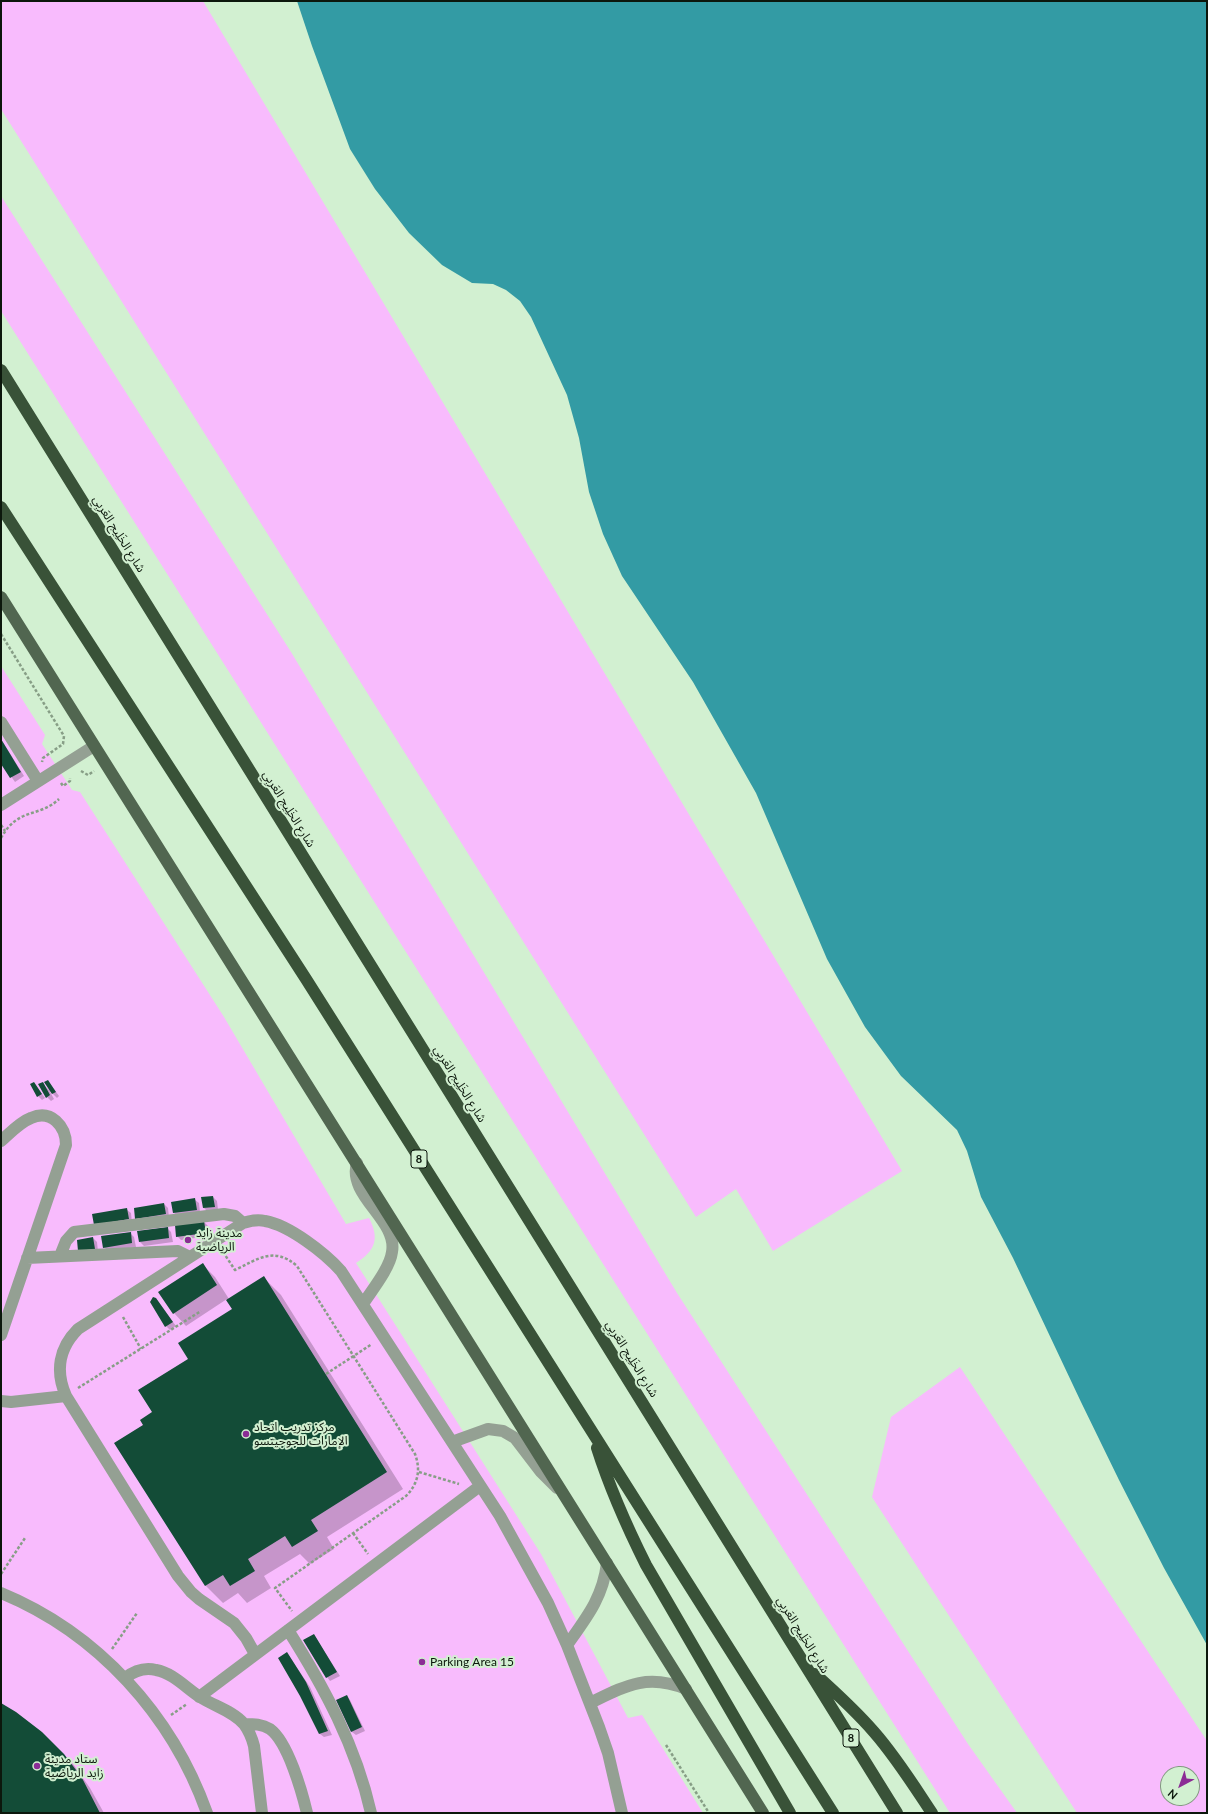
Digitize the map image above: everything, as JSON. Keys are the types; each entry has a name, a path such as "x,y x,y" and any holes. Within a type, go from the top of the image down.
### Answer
{"highway":[{"name":"شارع الخَلِيج العَربِي","path":"1,370 897,1813"},
{"name":"8","path":"1,507 285,946 833,1813"},
{"path":"593,1433 607,1481 626,1525 646,1565 790,1813"},
{"path":"804,1663 874,1732 902,1769 932,1813"}],"main road":[{"path":"1,597 763,1813"}],"lane":[{"path":"1,722 38,781"},
{"path":"1,805 94,746"},
{"path":"1,1140 30,1118 39,1115 48,1116 56,1120 63,1127 66,1136 66,1145 1,1335"},
{"path":"357,1163 355,1174 358,1185 387,1230 393,1247 390,1259 363,1304"},
{"path":"60,1256 66,1242 74,1232 224,1214 235,1216 243,1223"},
{"path":"255,1654 246,1638 234,1623 198,1599 184,1584 66,1396 60,1376 62,1355 65,1345 78,1329 243,1223 254,1220 275,1224 311,1244 330,1259 341,1271 480,1486 531,1570 568,1645 608,1753 622,1813"},
{"path":"27,1258 178,1251 190,1257"},
{"path":"1,1401 11,1402 66,1396"},
{"path":"452,1442 488,1429 503,1431 509,1434 520,1444 540,1472 565,1495"},
{"path":"199,1697 480,1486"},
{"path":"568,1645 597,1601 602,1589 607,1563"},
{"path":"1,1593 32,1607 57,1622 105,1658 125,1678 160,1721 190,1771 207,1813"},
{"path":"288,1630 318,1677 342,1727 362,1778 371,1813"},
{"path":"125,1678 137,1671 158,1670 170,1676 199,1697 231,1713 244,1724 252,1738 254,1746 262,1813"},
{"path":"590,1703 638,1682 663,1682 686,1689"},
{"path":"244,1724 258,1724 264,1726 280,1739 295,1775 307,1813"}],"path":[{"path":"1,634 64,736 63,744 42,761 49,774"},
{"path":"1,838 5,831 20,817 45,809 59,799"},
{"path":"1,825 5,831"},
{"path":"216,1240 235,1270 260,1257 270,1255 280,1256 297,1266 414,1454 418,1463 417,1481 413,1489 406,1496 275,1588 299,1622"},
{"path":"115,1305 141,1348"},
{"path":"66,1396 201,1311"},
{"path":"326,1374 384,1336"},
{"path":"418,1472 461,1485 468,1494"},
{"path":"353,1533 375,1564"},
{"path":"1,1574 25,1538"},
{"path":"105,1658 137,1613"},
{"path":"160,1721 199,1697"},
{"path":"666,1745 709,1813"}],"shaded area":[{"path":"1,1 203,1 902,1171 773,1251 736,1189 696,1217 1,109"},
{"path":"1,196 291,652 677,1293 968,1744 1017,1813 950,1813 1,311"},
{"name":"مدينة زايد الرياضية","path":"1,666 45,735 42,744 72,790 80,792 224,1017 346,1224 369,1218 374,1232 374,1244 368,1254 356,1263 541,1554 628,1718 642,1715 703,1813 1,1813"},
{"path":"960,1367 1207,1741 1207,1813 1077,1813 872,1497 891,1417"}],"water":[{"path":"297,1 1207,1 1207,1645 1164,1568 1119,1480 1013,1258 981,1197 967,1151 957,1130 901,1076 865,1027 827,959 756,793 693,682 622,576 603,534 589,492 579,438 567,395 531,317 520,301 506,290 493,284 472,283 442,265 409,233 375,189 350,149"}],"building":[{"path":"1,739 21,772 10,778 1,764"},
{"path":"48,1080 56,1092 52,1094 44,1082"},
{"path":"34,1082 42,1094 37,1097 30,1084"},
{"path":"43,1082 50,1095 46,1098 38,1084"},
{"path":"213,1196 215,1207 203,1208 201,1197"},
{"path":"195,1198 197,1210 173,1213 171,1202"},
{"path":"164,1203 166,1214 135,1219 134,1208"},
{"path":"127,1208 129,1219 94,1225 92,1214"},
{"path":"204,1221 206,1233 176,1237 175,1225"},
{"path":"168,1227 169,1238 139,1242 137,1231"},
{"path":"131,1232 132,1243 103,1248 101,1236"},
{"path":"93,1237 95,1249 78,1251 77,1240"},
{"path":"203,1263 217,1285 173,1314 158,1292"},
{"name":"مركز تدريب اتحاد الإمارات للجوجيتسو","path":"264,1276 387,1472 311,1520 318,1531 292,1547 285,1536 248,1559 255,1571 230,1586 223,1575 205,1586 114,1443 143,1425 140,1420 152,1412 138,1390 188,1359 178,1343 232,1309 226,1300"},
{"path":"153,1297 156,1298 173,1322 165,1327 150,1302"},
{"path":"314,1634 337,1672 326,1678 303,1640"},
{"path":"287,1652 306,1682 328,1731 319,1734 300,1696 278,1658"},
{"path":"347,1695 362,1727 351,1732 336,1700"},
{"name":"ستاد مدينة زايد الرياضية","path":"1,1703 16,1712 42,1732 64,1754 82,1778 100,1813 2,1813"}],"place":[{"name":"مدينة زايد الرياضية","path":"188,1240"},
{"name":"مركز تدريب اتحاد الإمارات للجوجيتسو","path":"246,1434"},
{"name":"Parking Area 15","path":"422,1662"},
{"name":"ستاد مدينة زايد الرياضية","path":"37,1766"}]}
